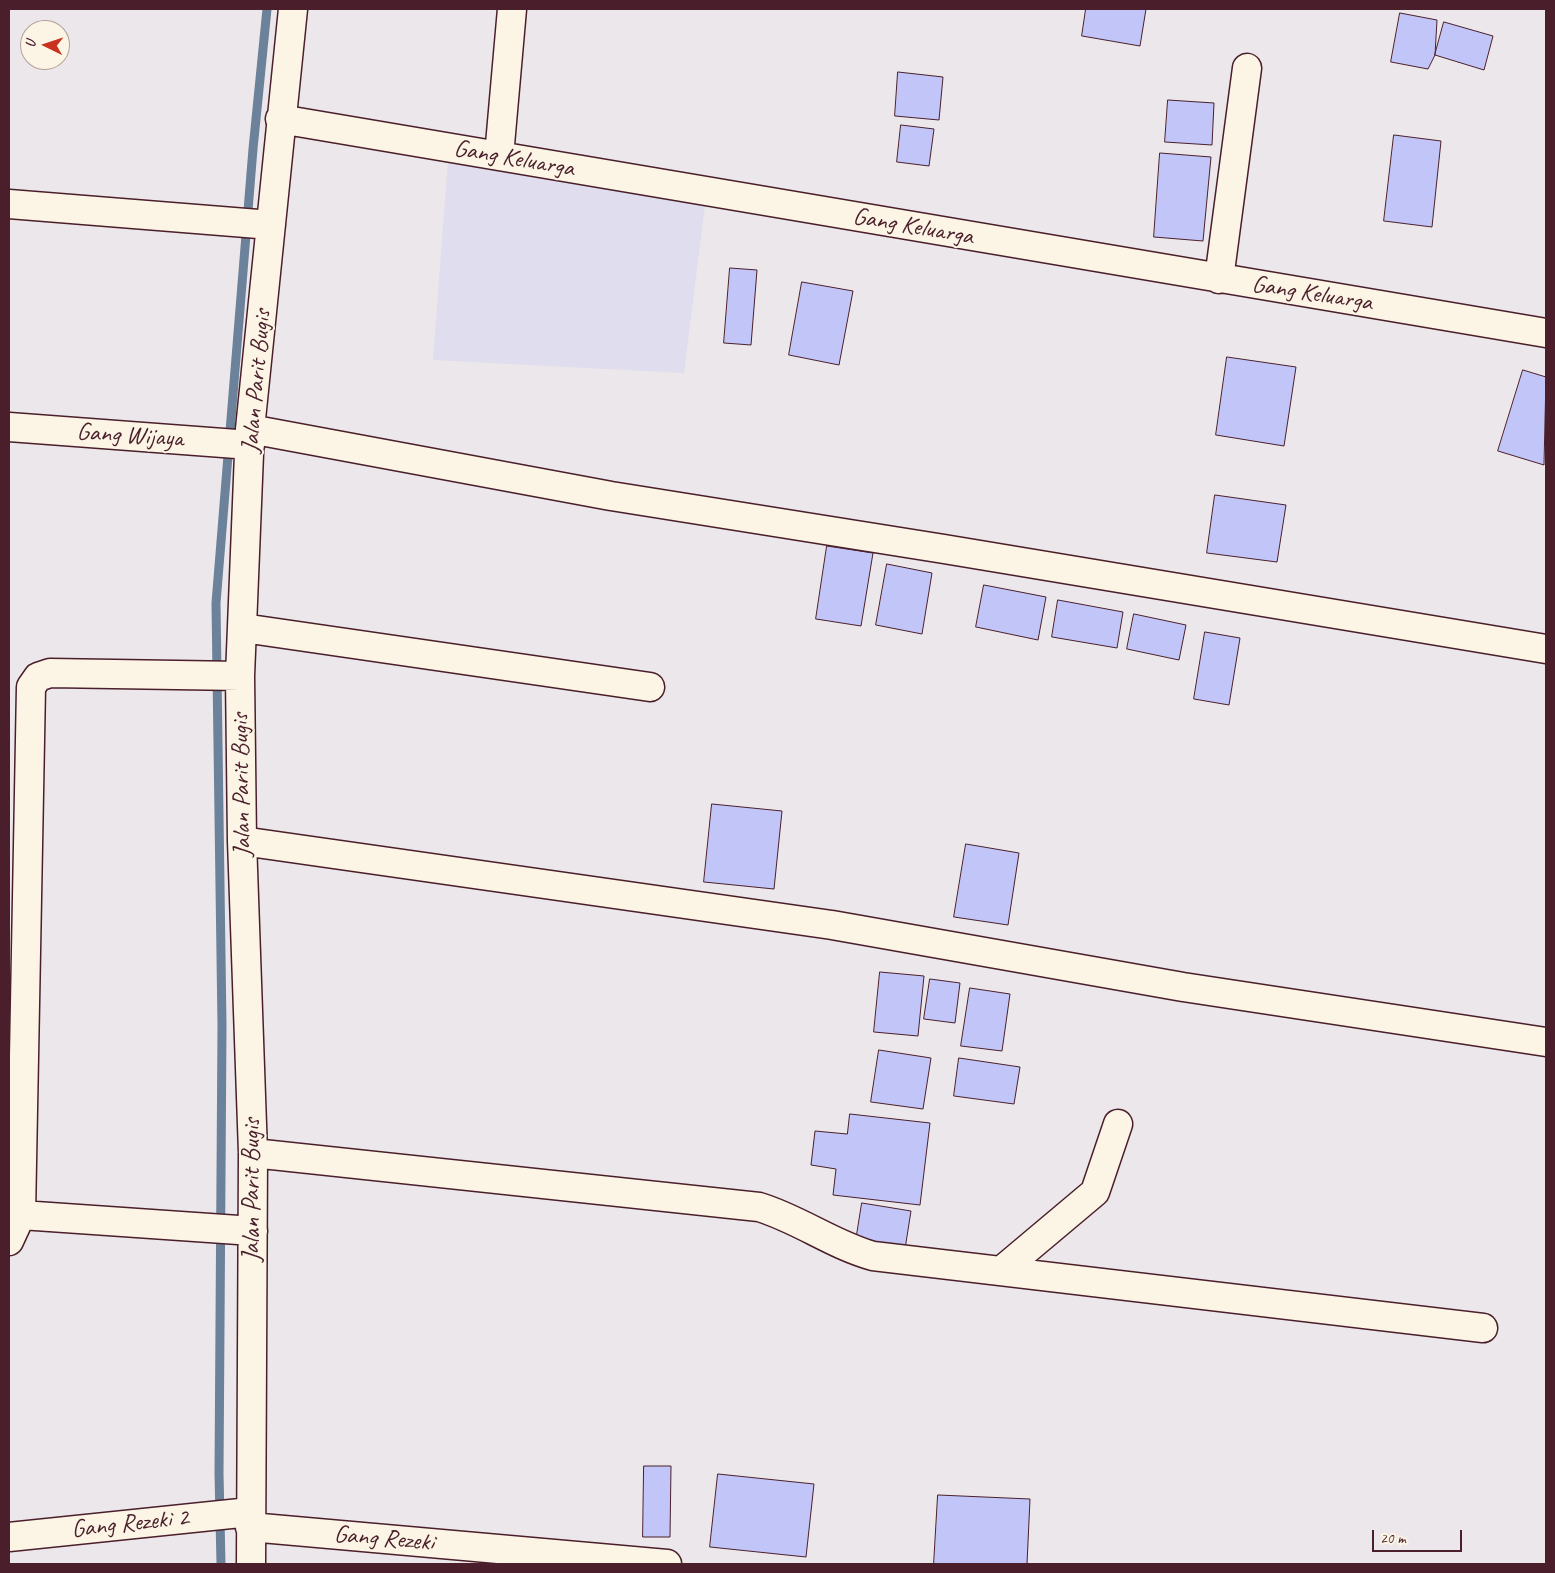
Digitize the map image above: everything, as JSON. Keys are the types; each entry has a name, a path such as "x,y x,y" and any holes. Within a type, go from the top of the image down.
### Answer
{"street":[{"name":"Jalan Parit Bugis","path":"251,1564 253,1153 242,841 240,676 250,437 280,119 293,9"},
{"path":"499,156 512,9"},
{"path":"1219,279 1248,68"},
{"name":"Gang Keluarga","path":"280,119 1546,333"},
{"path":"9,204 271,224"},
{"name":"Gang Wijaya","path":"9,427 250,437 944,549 1546,649"},
{"path":"243,628 650,687"},
{"path":"9,1242 21,1214 31,687 38,677 50,673 240,676"},
{"path":"242,841 832,925 1183,986 1546,1042"},
{"path":"1001,1272 1095,1192 1118,1124"},
{"path":"253,1153 759,1207 783,1214 851,1250 873,1256 1483,1328"},
{"path":"21,1214 252,1231"},
{"name":"Gang Rezeki 2","path":"9,1537 250,1519"},
{"name":"Gang Rezeki","path":"250,1519 667,1564"}],"shaded area":[{"path":"448,160 706,197 684,373 433,360"}],"building":[{"path":"1086,9 1146,9 1140,46 1082,36"},
{"path":"1400,13 1437,20 1435,55 1428,69 1391,62"},
{"path":"1444,22 1493,36 1484,70 1435,55"},
{"path":"898,72 943,77 939,120 895,116"},
{"path":"1168,100 1214,103 1212,145 1165,142"},
{"path":"901,125 934,129 929,166 897,162"},
{"path":"1394,135 1441,141 1432,227 1384,221"},
{"path":"1160,153 1211,157 1203,241 1154,237"},
{"path":"730,268 757,270 751,345 724,343"},
{"path":"802,282 853,291 839,365 789,355"},
{"path":"1227,357 1296,367 1284,446 1216,435"},
{"path":"1523,370 1546,377 1544,465 1498,451"},
{"path":"1215,495 1286,505 1277,562 1207,553"},
{"path":"827,546 873,553 861,626 816,619"},
{"path":"887,564 932,573 922,634 876,625"},
{"path":"984,585 1046,597 1038,640 976,627"},
{"path":"1058,600 1123,612 1117,648 1052,637"},
{"path":"1134,614 1186,625 1179,660 1127,649"},
{"path":"1205,632 1240,638 1229,705 1194,699"},
{"path":"712,804 782,811 774,889 704,882"},
{"path":"966,844 1019,853 1008,925 954,917"},
{"path":"880,972 924,976 918,1036 874,1032"},
{"path":"930,979 960,983 955,1023 924,1019"},
{"path":"970,988 1010,994 1002,1051 961,1046"},
{"path":"879,1050 931,1058 923,1109 871,1102"},
{"path":"959,1058 1020,1067 1014,1104 954,1096"},
{"path":"850,1114 930,1123 920,1205 833,1195 836,1169 811,1165 815,1131 847,1134"},
{"path":"862,1203 911,1211 905,1249 856,1241"},
{"path":"644,1466 671,1466 670,1537 643,1537"},
{"path":"718,1474 814,1484 806,1557 710,1547"},
{"path":"938,1495 1030,1499 1027,1564 934,1564"}],"waterway":[{"path":"221,1564 219,1473 222,1026 216,603 253,149 267,9"}]}
